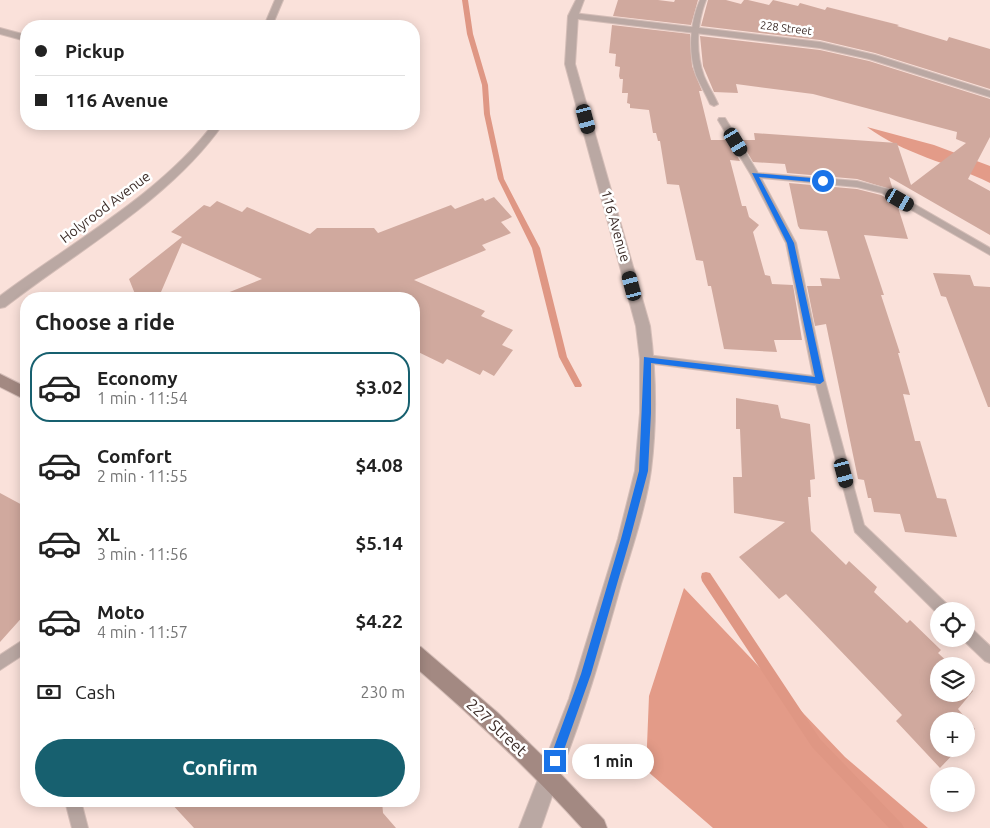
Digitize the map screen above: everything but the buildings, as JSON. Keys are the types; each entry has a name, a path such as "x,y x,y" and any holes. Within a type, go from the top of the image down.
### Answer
{"main road":[{"path":"0,380 20,391"},
{"name":"227 Street","path":"420,659 491,720 549,776 596,828"}],"street":[{"path":"270,20 278,0"},
{"name":"116 Avenue","path":"530,828 579,699 626,539 643,471 647,413 647,359 643,326 570,64 573,16 580,0"},
{"name":"228 Street","path":"573,16 820,45 841,49 990,94"},
{"path":"0,31 20,36"},
{"name":"Holyrood Avenue","path":"0,303 60,258 111,224 160,185 189,157 213,130"}],"lane":[{"path":"703,0 697,15 697,63 700,76 714,104"},
{"path":"722,120 755,175 791,243 820,381 859,528 935,602"},
{"path":"755,175 857,184 885,191 990,252"},
{"path":"647,359 820,381"},
{"path":"975,641 990,656"},
{"path":"0,663 20,649"},
{"path":"75,807 80,828"}],"shaded area":[{"path":"867,127 934,145 990,166 990,183 911,151"},
{"path":"684,588 845,757 928,828 713,828 646,770 649,696"}],"waterway":[{"path":"465,0 470,34 485,85 487,114 501,179 536,248 563,357 578,385"},
{"path":"706,577 816,743 898,828"}],"route":[{"path":"555,761 579,699 626,539 643,471 647,413 647,359 820,381 791,243 755,175 823,181"}]}
